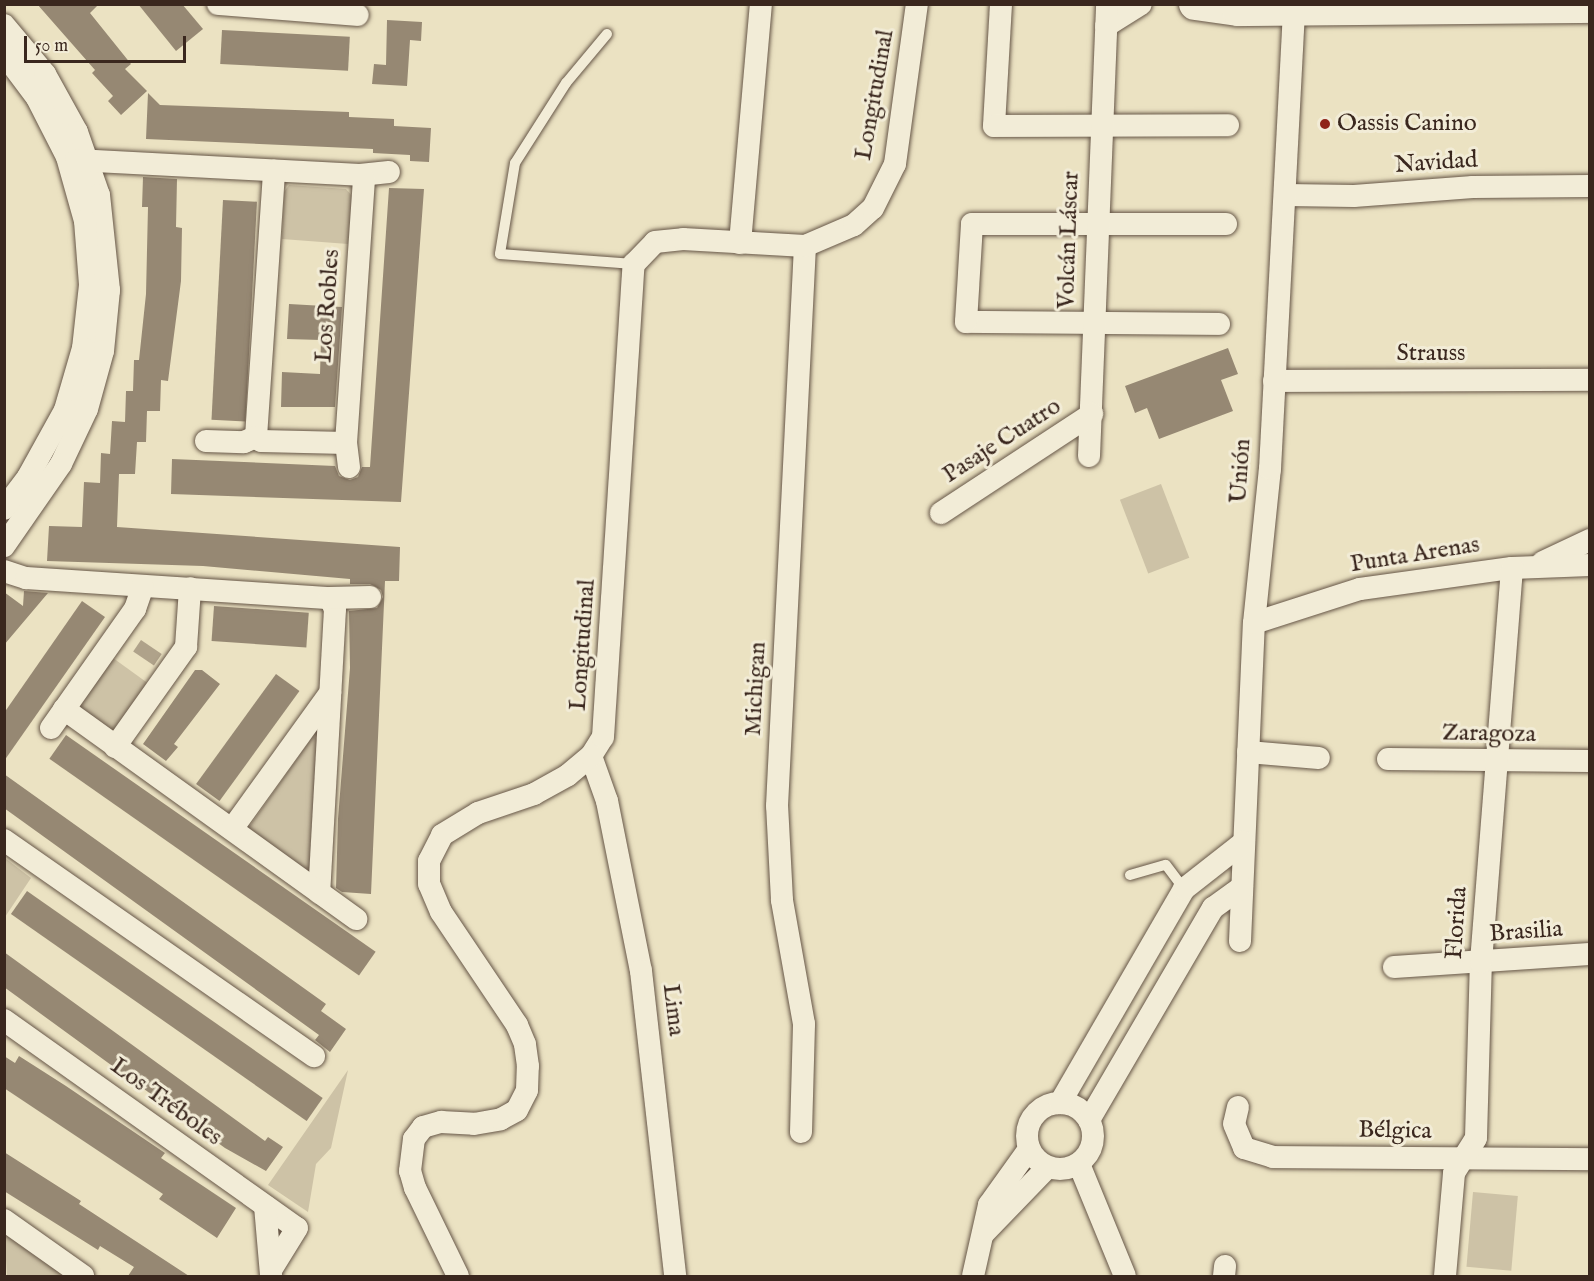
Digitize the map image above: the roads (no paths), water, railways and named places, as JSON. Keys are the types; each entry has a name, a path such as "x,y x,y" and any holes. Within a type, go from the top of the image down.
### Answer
{"street":[{"path":"218,4 358,17"},
{"path":"740,243 761,4"},
{"name":"Longitudinal","path":"458,1276 415,1188 410,1171 414,1138 423,1127 441,1122 474,1124 501,1119 517,1110 526,1090 528,1066 525,1044 517,1025 441,912 429,884 429,861 442,835 478,813 534,794 568,775 591,756 603,737 607,706 634,264 655,242 805,246 854,225 873,208 895,164 917,4"},
{"path":"1001,4 994,126 1228,125"},
{"name":"Volcán Láscar","path":"1089,456 1100,127 1107,15 1140,4"},
{"path":"1195,4 1221,9 1293,6 1590,7"},
{"name":"Unión","path":"1240,940 1254,623 1270,469 1286,195 1293,6"},
{"path":"4,25 51,84 90,163 105,228 108,260 103,351 75,436 36,504 4,546"},
{"path":"4,54 37,98 67,157 78,189 89,253 83,348 65,410 51,439 4,509"},
{"path":"67,157 90,163 360,175 389,172"},
{"path":"256,437 274,171"},
{"name":"Los Robles","path":"349,467 346,443 364,180 360,175"},
{"name":"Navidad","path":"1286,195 1354,196 1473,187 1590,186"},
{"path":"1219,324 966,322 972,224 1226,224"},
{"name":"Michigan","path":"801,1132 804,1024 782,900 777,807 805,246"},
{"name":"Strauss","path":"1274,381 1590,380"},
{"name":"Pasaje Cuatro","path":"941,513 1092,414"},
{"path":"206,441 244,442 256,437"},
{"path":"256,437 261,441 346,443"},
{"path":"1536,565 1590,540"},
{"name":"Punta Arenas","path":"1254,623 1360,589 1536,565 1590,565"},
{"name":"Florida","path":"1445,1276 1454,1173 1467,1159 1476,1138 1480,962 1512,568"},
{"path":"4,571 26,578 330,598 370,597"},
{"path":"51,728 135,609 142,586"},
{"path":"115,747 186,647 190,588"},
{"path":"319,893 336,609 330,598"},
{"path":"232,829 330,693"},
{"path":"64,709 356,920"},
{"path":"1248,752 1319,758"},
{"name":"Lima","path":"591,756 607,801 641,971 675,1276"},
{"name":"Zaragoza","path":"1388,759 1497,762 1590,761"},
{"path":"4,840 314,1056"},
{"path":"1060,1103 1184,889 1244,842"},
{"path":"1089,1120 1213,908 1242,887"},
{"path":"1184,889 1213,908"},
{"name":"Brasilia","path":"1394,967 1590,954"},
{"path":"1138,968 1168,985"},
{"name":"Los Tréboles","path":"4,1020 297,1228 271,1273"},
{"path":"1050,1103 1070,1103 1089,1120 1094,1131 1091,1149 1079,1164 1064,1169 1048,1167 1029,1149 1026,1130 1034,1113 1050,1103"},
{"name":"Bélgica","path":"1238,1107 1234,1124 1244,1148 1273,1156 1590,1159"},
{"path":"973,1276 989,1205 1029,1149"},
{"path":"1079,1164 1125,1276"},
{"path":"983,1234 1048,1167"},
{"path":"265,1206 271,1273"},
{"path":"4,1220 83,1276"}],"lane":[{"path":"607,34 566,83 515,163 500,254 634,264"},
{"path":"1130,875 1166,865 1184,889"}],"place":[{"name":"Oassis Canino","path":"1325,124"}]}
